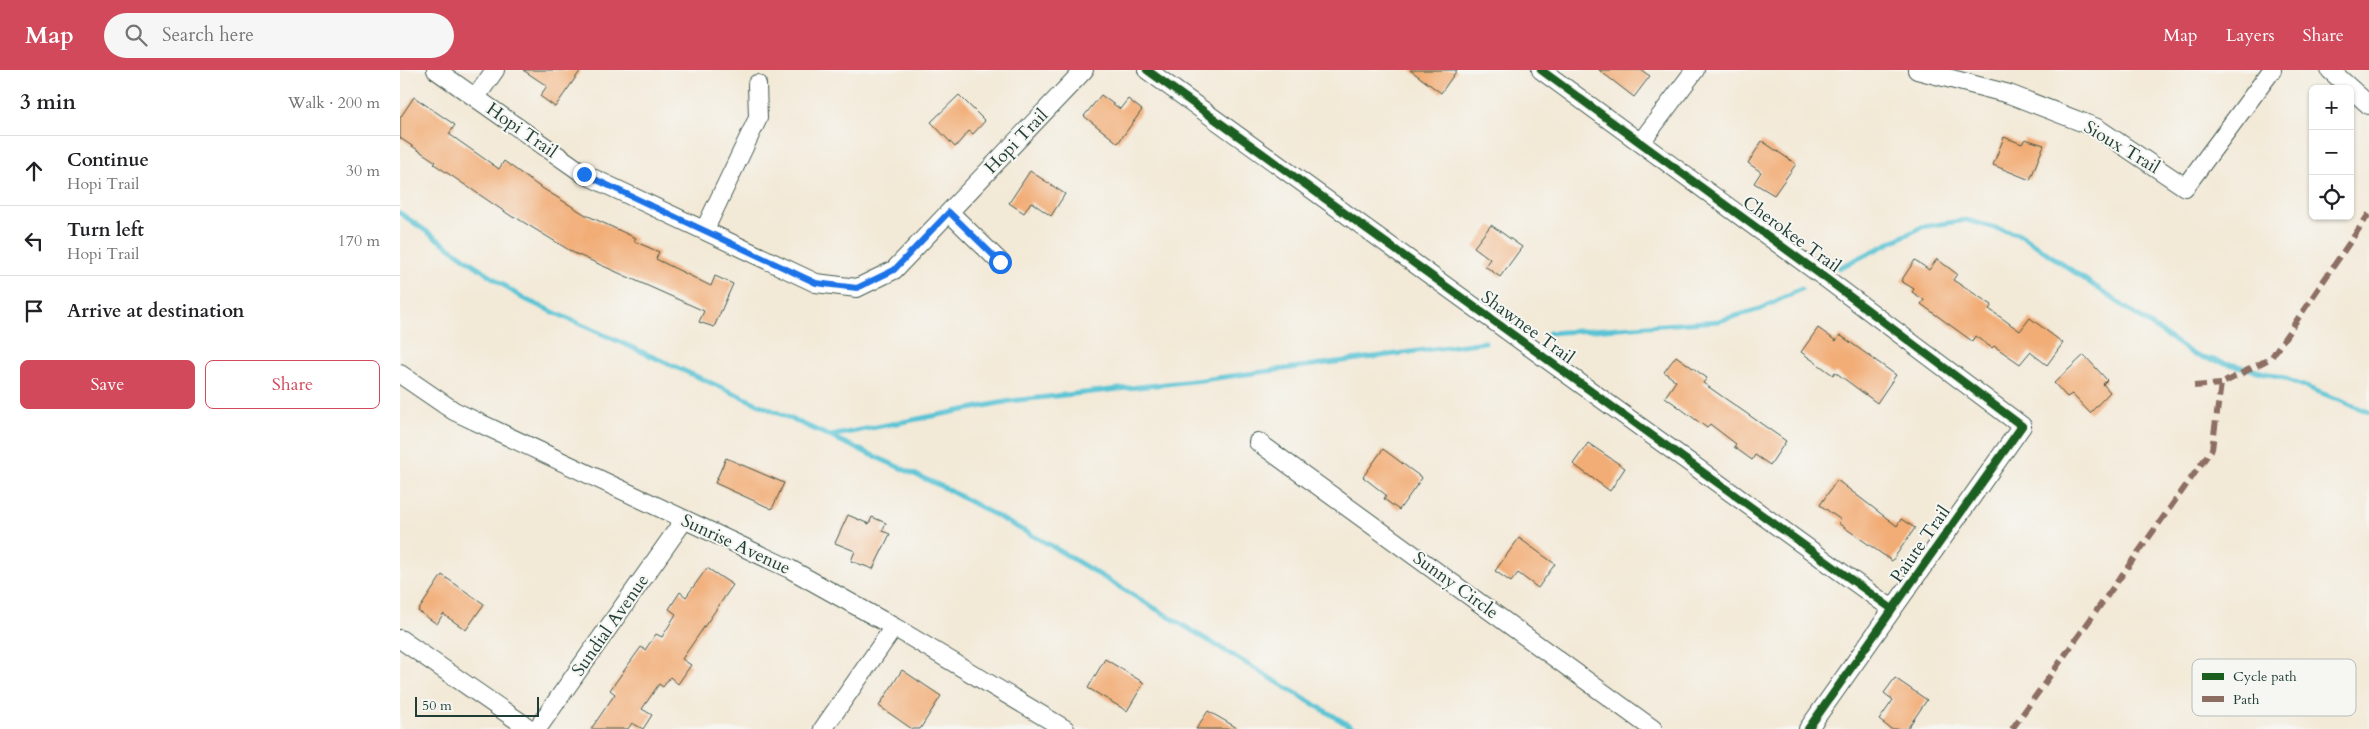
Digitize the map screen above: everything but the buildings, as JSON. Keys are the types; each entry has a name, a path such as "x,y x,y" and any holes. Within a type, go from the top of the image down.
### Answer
{"street":[{"name":"Hopi Trail","path":"436,70 584,174 705,229 816,283 857,288 894,270 1084,70"},
{"path":"476,97 495,70"},
{"name":"Shawnee Trail","path":"1147,70 1892,609"},
{"name":"Cherokee Trail","path":"1541,70 1641,142 2022,426"},
{"path":"1641,142 1695,70"},
{"name":"Sioux Trail","path":"1917,70 2009,94 2097,128 2185,187 2272,70"},
{"path":"2330,70 2369,105"},
{"path":"705,229 758,118 757,84"},
{"path":"949,212 1000,262"},
{"name":"Sunrise Avenue","path":"400,374 454,411 790,569 894,627 1065,729"},
{"name":"Paiute Trail","path":"1808,729 2022,426"},
{"name":"Sunny Circle","path":"1258,442 1653,729"},
{"name":"Sundial Avenue","path":"537,729 684,520"},
{"path":"824,729 894,627"},
{"path":"400,640 530,729"}],"waterway":[{"path":"400,213 522,298 943,487 1050,545 1355,729"},
{"path":"1839,268 1922,227 1966,220 2021,235 2194,355 2281,377 2369,412"},
{"path":"1549,333 1718,321 1760,309 1801,289"},
{"path":"830,436 1010,401 1202,380 1485,342"}],"marked path":[{"path":"2012,729 2212,449 2221,384 2271,358 2369,214"},
{"path":"2194,386 2221,384"}],"cycle path":[{"path":"1147,70 1892,609"},
{"path":"1541,70 1828,280 2022,426 1808,729"}],"route":[{"path":"584,174 705,229 816,283 857,288 894,270 949,212 1000,262"}]}
